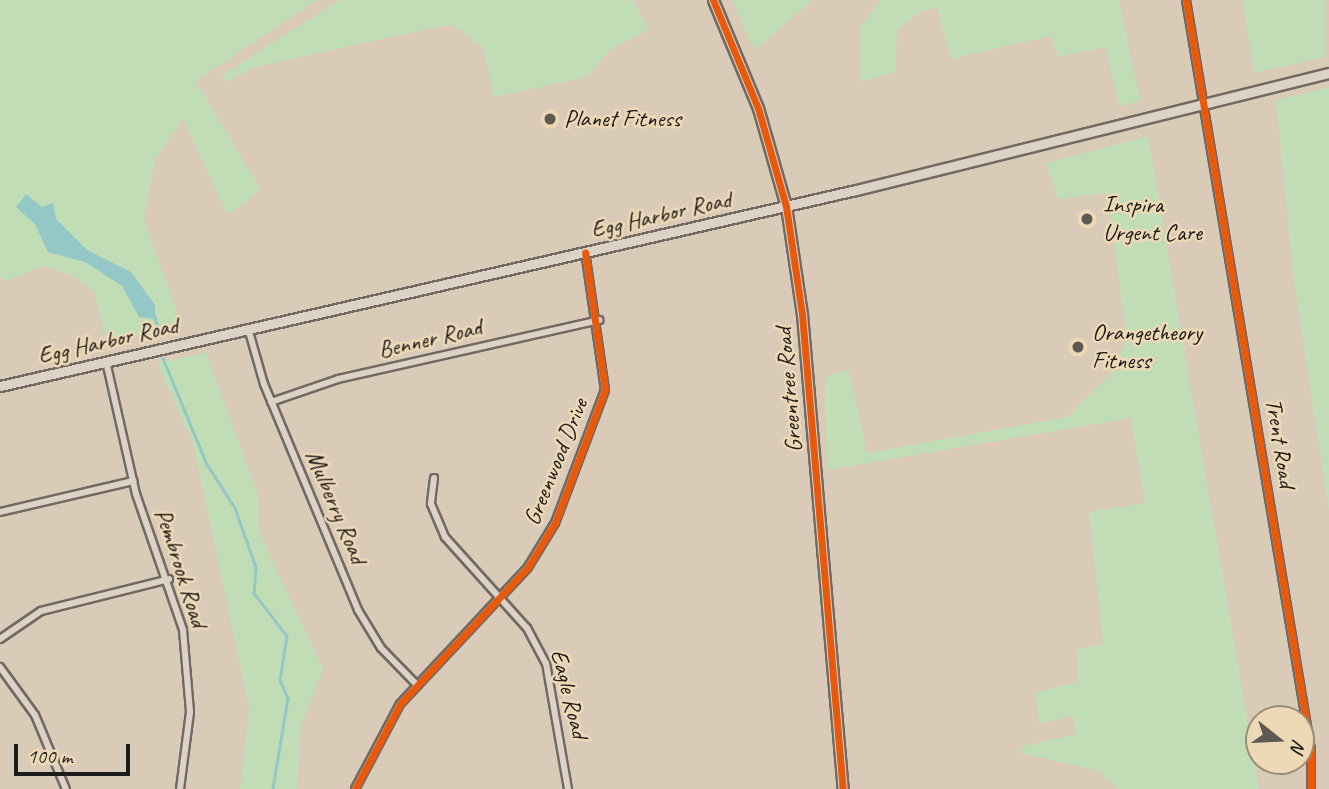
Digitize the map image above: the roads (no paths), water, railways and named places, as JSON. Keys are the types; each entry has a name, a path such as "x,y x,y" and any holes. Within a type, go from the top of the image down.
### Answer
{"main road":[{"name":"Greentree Road","path":"713,0 758,108 786,206 802,314 843,789"},
{"name":"Egg Harbor Road","path":"0,386 786,206 1329,73"}],"street":[{"name":"Trent Road","path":"1186,0 1311,750 1311,789"},
{"name":"Greenwood Drive","path":"355,789 378,738 417,685 498,598 552,530 599,417 605,371 585,252"},
{"name":"Benner Road","path":"271,402 338,379 598,320"},
{"name":"Mulberry Road","path":"248,328 271,402 363,620 417,685"},
{"name":"Pembrook Road","path":"106,361 133,481 169,579 189,678 180,789"},
{"name":"Eagle Road","path":"434,478 431,504 445,537 527,628 546,663 568,789"},
{"path":"0,512 133,481"},
{"path":"0,639 41,611 169,579"},
{"path":"0,667 34,715 66,789"}],"water":[{"path":"26,194 42,207 53,203 56,219 87,250 131,272 155,305 155,319 139,317 122,286 85,262 48,252 35,224 16,207"}],"waterway":[{"path":"154,314 160,334"},
{"path":"163,358 207,464 235,508 256,567 254,593 287,636 280,680 288,698 273,789"}],"place":[{"name":"Planet Fitness","path":"550,119"},
{"name":"Inspira Urgent Care","path":"1087,219"},
{"name":"Orangetheory Fitness","path":"1078,347"}]}
